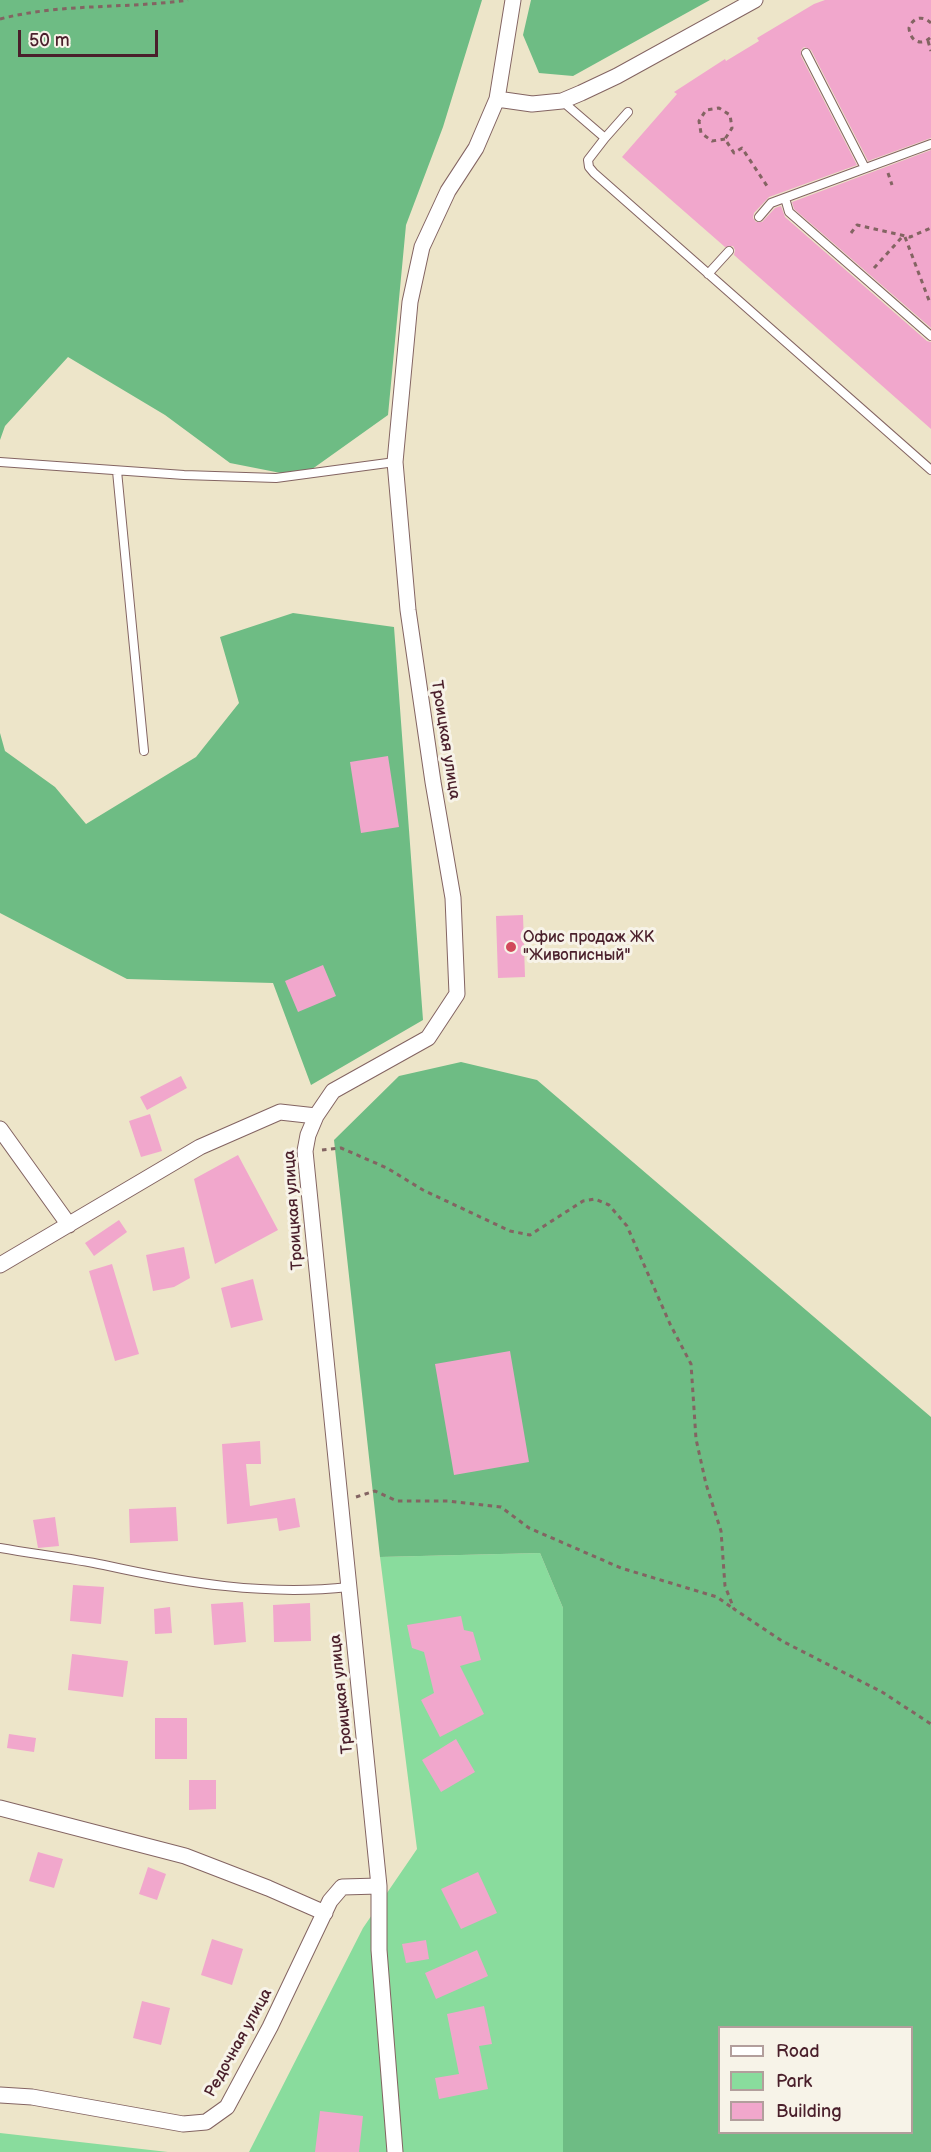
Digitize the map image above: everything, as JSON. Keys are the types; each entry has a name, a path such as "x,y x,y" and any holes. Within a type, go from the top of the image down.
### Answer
{"street":[{"name":"Троицкая улица","path":"395,2152 379,1950 379,1886 305,1151 308,1135 316,1116 333,1091 428,1038 457,994 453,897 433,782 408,610 396,462 410,302 422,247 448,191 476,148 497,99 513,0"},
{"path":"497,99 532,104 562,101 617,76 755,0"},
{"path":"0,1265 200,1147 280,1112 316,1116"},
{"path":"0,1129 69,1225"},
{"path":"0,1808 185,1856 325,1913"},
{"name":"Редочная улица","path":"0,2095 32,2097 183,2124 206,2122 228,2107 270,2027 330,1901 342,1887 379,1886"}],"lane":[{"path":"806,53 865,168"},
{"path":"562,101 605,138"},
{"path":"628,112 588,160 589,167 931,470"},
{"path":"759,217 771,203 931,144"},
{"path":"785,198 789,212 931,336"},
{"path":"708,274 729,251"},
{"path":"0,462 117,471 276,478 396,462"},
{"path":"117,471 144,751"},
{"path":"0,1548 186,1582 242,1588 312,1591 349,1587"}],"path":[{"path":"0,19 18,14 86,7 164,4 188,0"},
{"path":"931,23 925,18 920,18 910,23 909,28 912,39 917,42 929,39 931,51"},
{"path":"719,108 730,115 732,128 725,138 712,141 701,134 699,121 706,110 719,108"},
{"path":"725,138 734,153 742,148 772,193"},
{"path":"887,170 892,185"},
{"path":"851,233 857,225 910,237 931,228"},
{"path":"871,272 904,236"},
{"path":"904,236 930,303"},
{"path":"305,1151 341,1148 387,1168 423,1190 510,1231 530,1235 583,1201 595,1199 609,1205 627,1226 670,1324 691,1364 696,1439 720,1531 725,1586 734,1609"},
{"path":"340,1498 353,1498 375,1491 397,1501 448,1501 501,1507 529,1528 621,1568 717,1597 782,1641 882,1692 931,1724"}],"green space":[{"path":"0,0 482,0 443,127 406,225 388,415 301,477 230,463 165,415 68,357 5,426 0,440"},
{"path":"531,0 710,0 573,76 539,73 523,35"},
{"path":"293,613 394,627 423,1020 311,1085 273,983 127,979 0,913 0,733 5,751 55,787 86,824 196,757 239,703 220,637"},
{"path":"461,1062 537,1080 931,1417 931,2152 563,2152 563,1608 540,1553 380,1557 334,1140 399,1076"},
{"path":"540,1553 563,1608 563,2152 249,2152 363,1928 417,1849 380,1557"},
{"path":"0,2133 168,2152 0,2152"}],"building":[{"path":"825,0 931,0 931,138 868,161 811,50 804,47 801,50 801,56 857,165 769,197 754,213 753,218 756,222 762,222 775,208 781,206 785,217 927,341 931,342 931,429 734,255 733,246 725,247 622,157 677,94 674,92 725,59 726,61 759,41 757,38 814,4"},
{"path":"931,150 931,328 794,209 792,202"},
{"path":"388,756 399,827 361,833 350,762"},
{"name":"Офис продаж ЖК \"Живописный\"","path":"523,915 525,977 498,978 496,916"},
{"path":"323,965 336,996 298,1012 285,981"},
{"path":"181,1076 187,1088 147,1110 140,1097"},
{"path":"150,1114 162,1151 141,1157 129,1121"},
{"path":"238,1155 278,1230 215,1264 194,1179"},
{"path":"119,1220 127,1232 94,1256 85,1243"},
{"path":"184,1247 190,1278 174,1287 153,1291 146,1255"},
{"path":"112,1264 139,1354 115,1361 89,1271"},
{"path":"253,1279 263,1320 231,1328 221,1288"},
{"path":"510,1351 529,1462 454,1475 435,1364"},
{"path":"260,1441 261,1464 246,1464 250,1506 295,1498 300,1527 279,1531 277,1518 227,1524 222,1444"},
{"path":"176,1507 178,1541 130,1543 129,1509"},
{"path":"55,1517 59,1546 38,1548 33,1520"},
{"path":"73,1585 104,1587 101,1624 70,1621"},
{"path":"243,1602 246,1642 214,1645 211,1604"},
{"path":"310,1603 311,1641 274,1642 273,1605"},
{"path":"170,1607 172,1633 155,1634 154,1609"},
{"path":"461,1616 464,1630 473,1632 481,1660 460,1666 484,1714 440,1737 421,1700 434,1693 424,1652 412,1648 407,1625"},
{"path":"72,1654 128,1661 123,1697 68,1690"},
{"path":"155,1718 187,1718 187,1759 155,1759"},
{"path":"9,1734 36,1738 34,1752 7,1748"},
{"path":"456,1739 475,1772 441,1792 422,1760"},
{"path":"189,1780 216,1780 216,1809 189,1810"},
{"path":"38,1852 63,1859 54,1888 29,1881"},
{"path":"148,1867 166,1874 157,1900 139,1894"},
{"path":"478,1872 497,1913 461,1929 441,1889"},
{"path":"212,1939 243,1949 232,1985 201,1975"},
{"path":"426,1940 429,1959 406,1963 402,1944"},
{"path":"477,1950 488,1976 436,1999 425,1973"},
{"path":"142,2001 170,2008 161,2045 133,2038"},
{"path":"484,2006 492,2044 479,2046 488,2089 439,2099 435,2078 459,2074 447,2014"},
{"path":"320,2111 363,2116 359,2152 315,2152"}],"place":[{"name":"Офис продаж ЖК \"Живописный\"","path":"511,947"}]}
